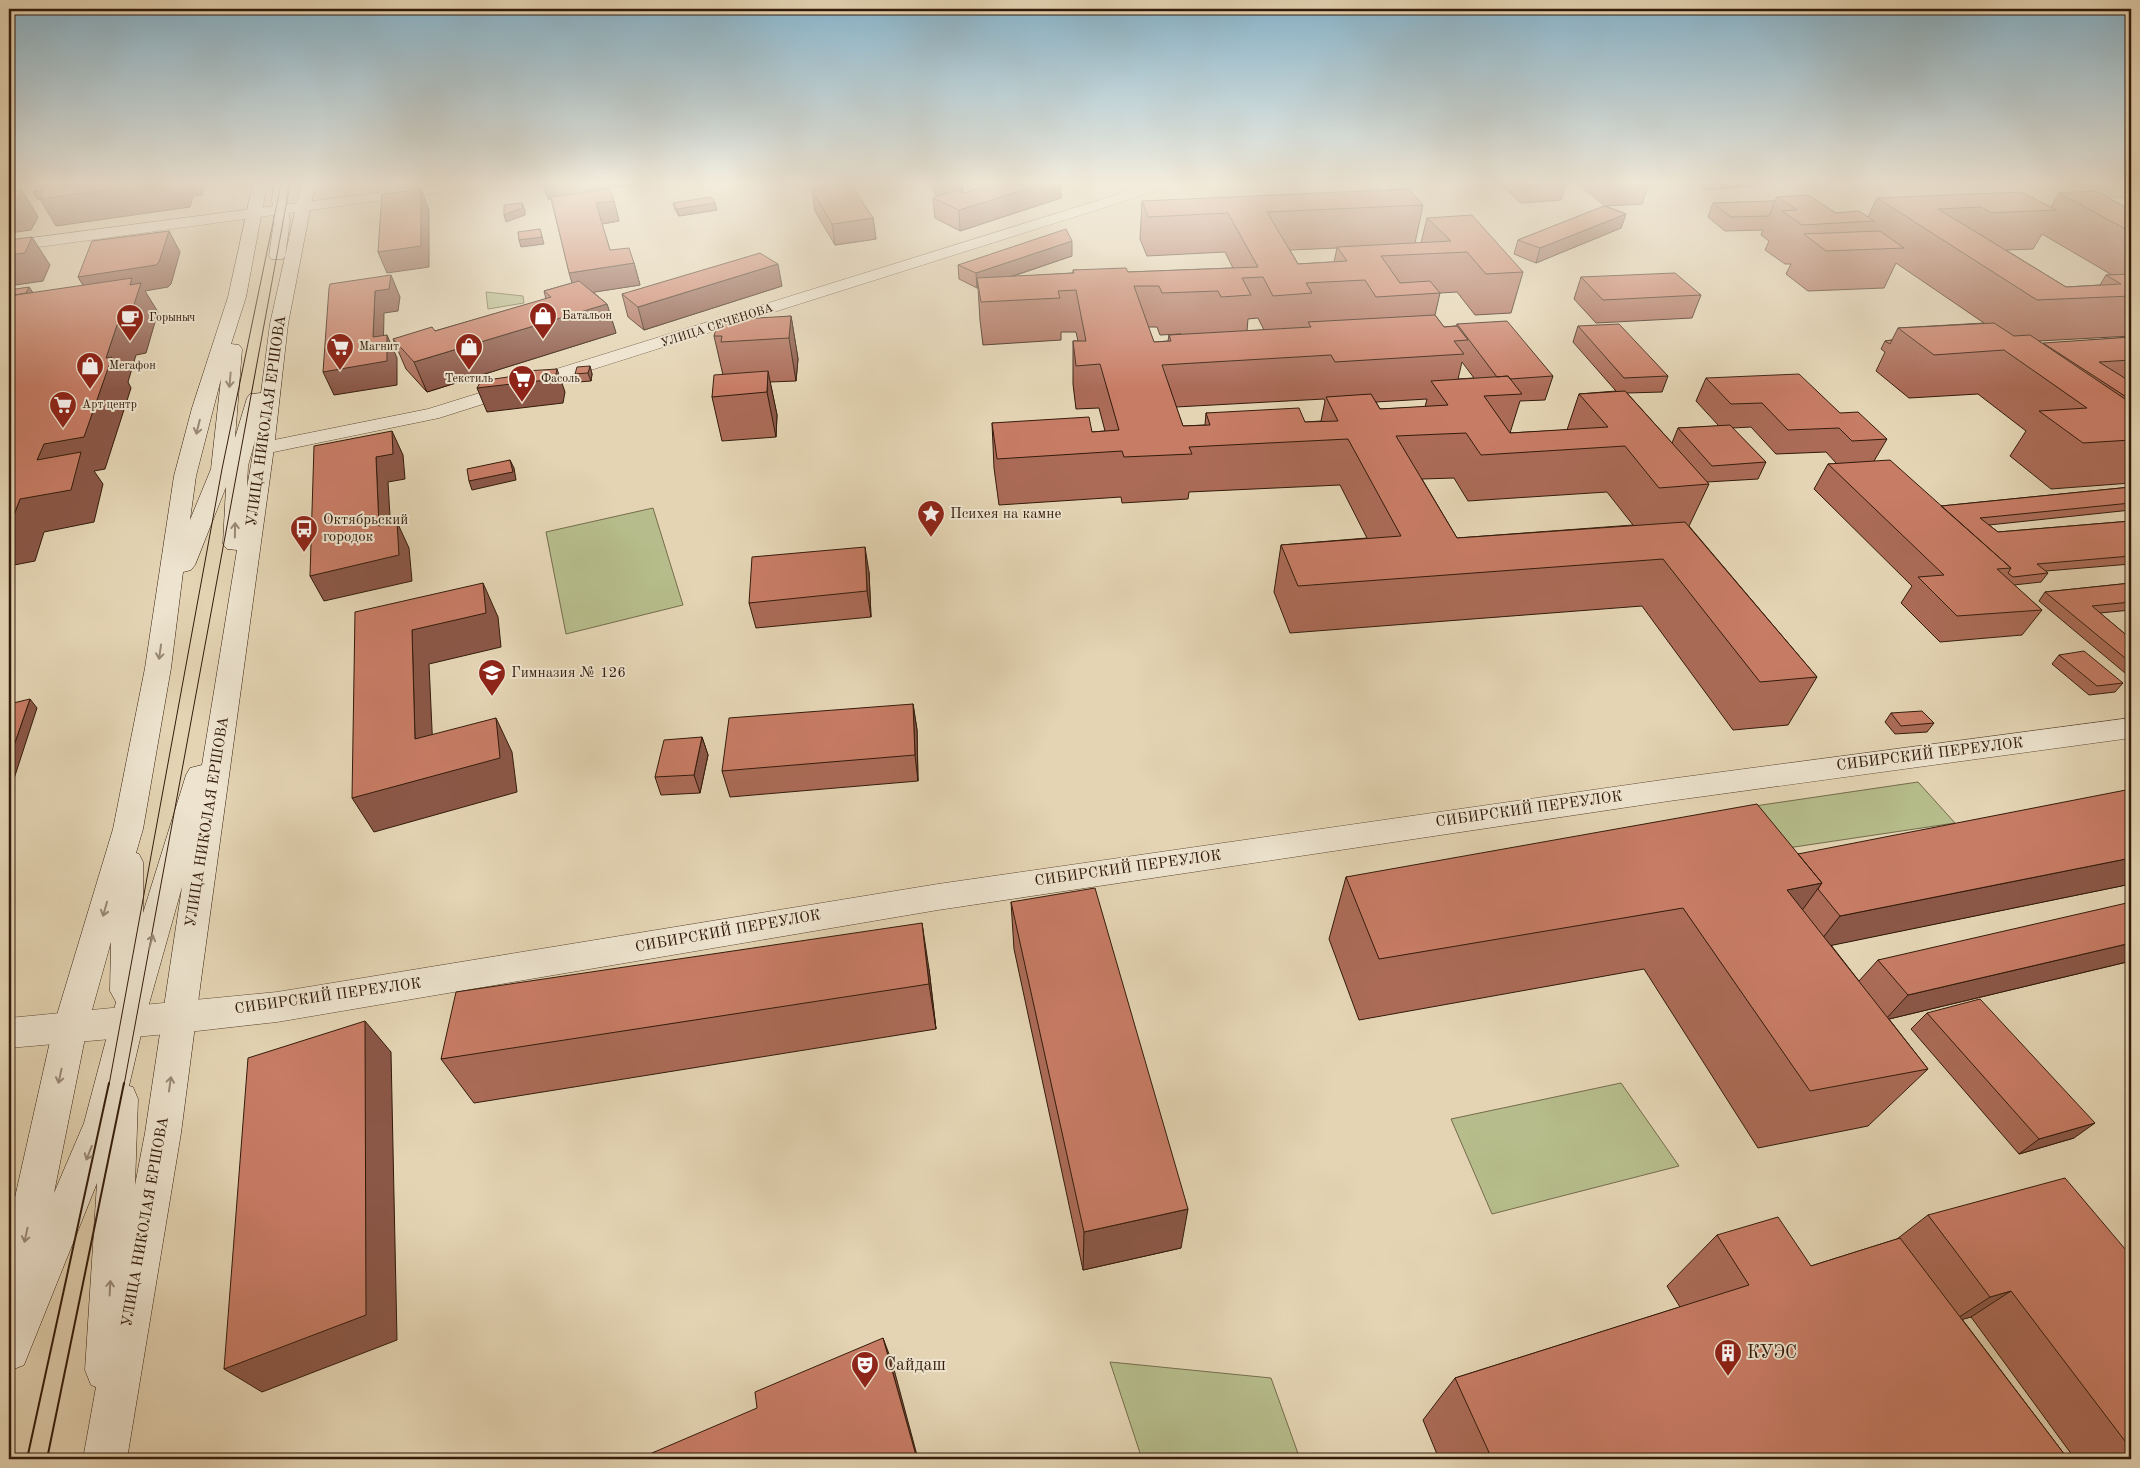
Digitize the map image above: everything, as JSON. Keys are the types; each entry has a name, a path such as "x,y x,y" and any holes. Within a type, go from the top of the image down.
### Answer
{"main road":[{"path":"9,1315 70,1028 128,829 158,668 185,476 202,408 237,297 247,253"},
{"path":"167,603 222,469 237,297 259,253"},
{"path":"9,1350 102,1123 127,1022 231,670 237,466 279,324 274,276 277,253"},
{"name":"УЛИЦА НИКОЛАЯ ЕРШОВА","path":"103,1459 163,1133 264,448 279,324 294,253"},
{"name":"УЛИЦА СЕЧЕНОВА","path":"264,448 432,414 948,253"},
{"name":"СИБИРСКИЙ ПЕРЕУЛОК","path":"9,1033 277,1007 946,895 1678,789 2131,728"},
{"path":"103,1459 118,1118 127,1022 128,829"}],"green space":[{"path":"486,292 523,296 524,303 488,309"},
{"path":"653,508 683,605 566,634 546,532"},
{"path":"1918,782 1955,823 1754,853 1721,811"},
{"path":"1621,1083 1679,1166 1492,1214 1451,1119"},
{"path":"1110,1362 1271,1378 1300,1459 1142,1459"}],"building":[{"path":"9,253 25,253 25,253 9,255"},
{"path":"88,253 162,253 156,265 78,277"},
{"path":"564,253 631,253 634,263 569,273"},
{"path":"760,253 778,264 638,307 622,294"},
{"path":"995,253 1037,253 976,273 958,265"},
{"path":"1250,253 1291,253 1298,264 1347,261 1341,253 1456,253 1381,256 1400,283 1430,281 1440,293 1376,297 1365,280 1306,283 1312,293 1273,296 1263,277 1242,278 1251,295 1221,297 1218,291 1162,293 1159,286 1134,286 1154,342 1171,341 1169,335 1311,327 1308,322 1435,315 1444,327 1457,326 1468,340 1454,341 1464,354 1335,362 1331,355 1162,365 1183,426 1210,425 1206,413 1299,408 1305,422 1338,421 1326,397 1371,394 1380,409 1448,405 1431,381 1508,376 1522,394 1484,396 1510,433 1608,427 1579,394 1625,391 1709,484 1659,488 1625,446 1481,455 1466,433 1396,436 1457,538 1685,522 1817,677 1760,682 1663,559 1298,586 1281,545 1401,536 1348,439 1189,447 1192,454 1124,457 1122,451 997,459 992,423 1089,417 1092,432 1119,430 1100,364 1076,366 1073,341 1086,341 1076,290 1058,291 1060,298 981,302 977,278 1074,273 1073,270 1126,268 1128,272 1258,267"},
{"path":"1467,253 1506,253 1523,272 1486,274"},
{"path":"1963,253 2009,253 2066,287 2121,284 2106,275 2131,274 2131,296 2037,300"},
{"path":"1675,273 1701,295 1603,300 1581,277"},
{"path":"391,275 389,289 375,291 373,337 387,335 387,361 323,372 330,284"},
{"name":"Арт центр","path":"132,278 130,285 141,283 128,323 117,325 106,358 112,357 84,437 44,444 37,460 81,452 71,490 20,499 9,528 9,296"},
{"path":"579,281 607,304 414,362 393,339 432,327 435,331 551,297 544,291"},
{"path":"29,287 26,293 9,296 9,290"},
{"path":"791,316 789,338 721,342 722,336 714,336 717,326 723,325 724,320"},
{"path":"1507,321 1553,376 1510,379 1508,376 1497,377 1457,324"},
{"path":"1994,323 2014,336 2030,335 2131,403 2131,440 2083,443 2039,411 2087,408 2004,350 1934,355 1898,328"},
{"path":"1619,324 1668,376 1624,378 1578,326"},
{"path":"2131,337 2131,360 2099,362 2131,382 2131,400 2043,343"},
{"path":"590,366 588,373 575,374 577,367"},
{"path":"557,369 555,379 477,388 481,381 521,375 526,371"},
{"path":"768,371 767,392 712,397 714,375"},
{"path":"1799,374 1840,413 1858,412 1887,439 1852,441 1839,428 1788,430 1762,403 1731,404 1706,378"},
{"path":"1730,425 1766,462 1712,466 1678,428"},
{"path":"392,431 393,454 376,457 379,526 397,522 399,555 310,576 314,446"},
{"path":"510,460 513,472 469,481 467,469"},
{"path":"1890,460 2011,568 1997,569 2042,610 1957,616 1918,577 1944,575 1828,464"},
{"path":"2131,487 2131,503 1980,518 1998,532 2131,521 2131,556 2037,564 2048,573 2013,577 2008,573 2011,568 1941,506"},
{"path":"865,547 867,591 749,603 752,557"},
{"path":"483,583 486,613 412,630 415,739 496,718 500,758 352,798 355,612"},
{"path":"2131,583 2131,602 2092,606 2131,639 2131,663 2045,592"},
{"path":"2084,651 2123,683 2097,686 2059,655"},
{"path":"30,699 9,760 9,704"},
{"path":"913,704 915,755 722,771 729,718"},
{"path":"1922,711 1934,723 1901,726 1891,713"},
{"path":"702,737 694,775 655,777 664,740"},
{"path":"2131,789 2131,858 1840,916 1818,889 1822,883 1798,854"},
{"path":"1757,804 1822,883 1787,890 1928,1069 1810,1091 1683,908 1379,959 1346,877"},
{"path":"1095,888 1188,1209 1084,1232 1011,902"},
{"path":"2131,902 2131,943 1908,995 1878,960"},
{"path":"922,923 929,984 441,1059 456,992"},
{"path":"1980,999 2095,1123 2039,1139 1927,1013"},
{"path":"365,1021 366,1315 224,1369 248,1058"},
{"path":"2065,1178 2131,1256 2131,1449 2011,1291 1990,1297 1928,1215"},
{"path":"1778,1217 1811,1266 1900,1238 2068,1459 1492,1459 1455,1378 1749,1285 1717,1235"},
{"name":"Сайдаш","path":"883,1338 917,1459 638,1459 757,1408 755,1392"}],"tram line":[{"path":"109,1085 222,469 267,253"},
{"path":"124,1085 277,253"},
{"path":"27,1459 109,1083"},
{"path":"47,1459 124,1083"}],"place":[{"name":"Батальон","path":"543,340"},
{"name":"Горыныч","path":"130,342"},
{"name":"Магнит","path":"340,371"},
{"name":"Текстиль","path":"469,371"},
{"name":"Мегафон","path":"90,390"},
{"name":"Фасоль","path":"522,403"},
{"name":"Арт центр","path":"63,429"},
{"name":"Психея на камне","path":"931,538"},
{"name":"Октябрьский городок","path":"304,553"},
{"name":"Гимназия № 126","path":"492,697"},
{"name":"КУЭС","path":"1728,1377"},
{"name":"Сайдаш","path":"865,1389"}]}
